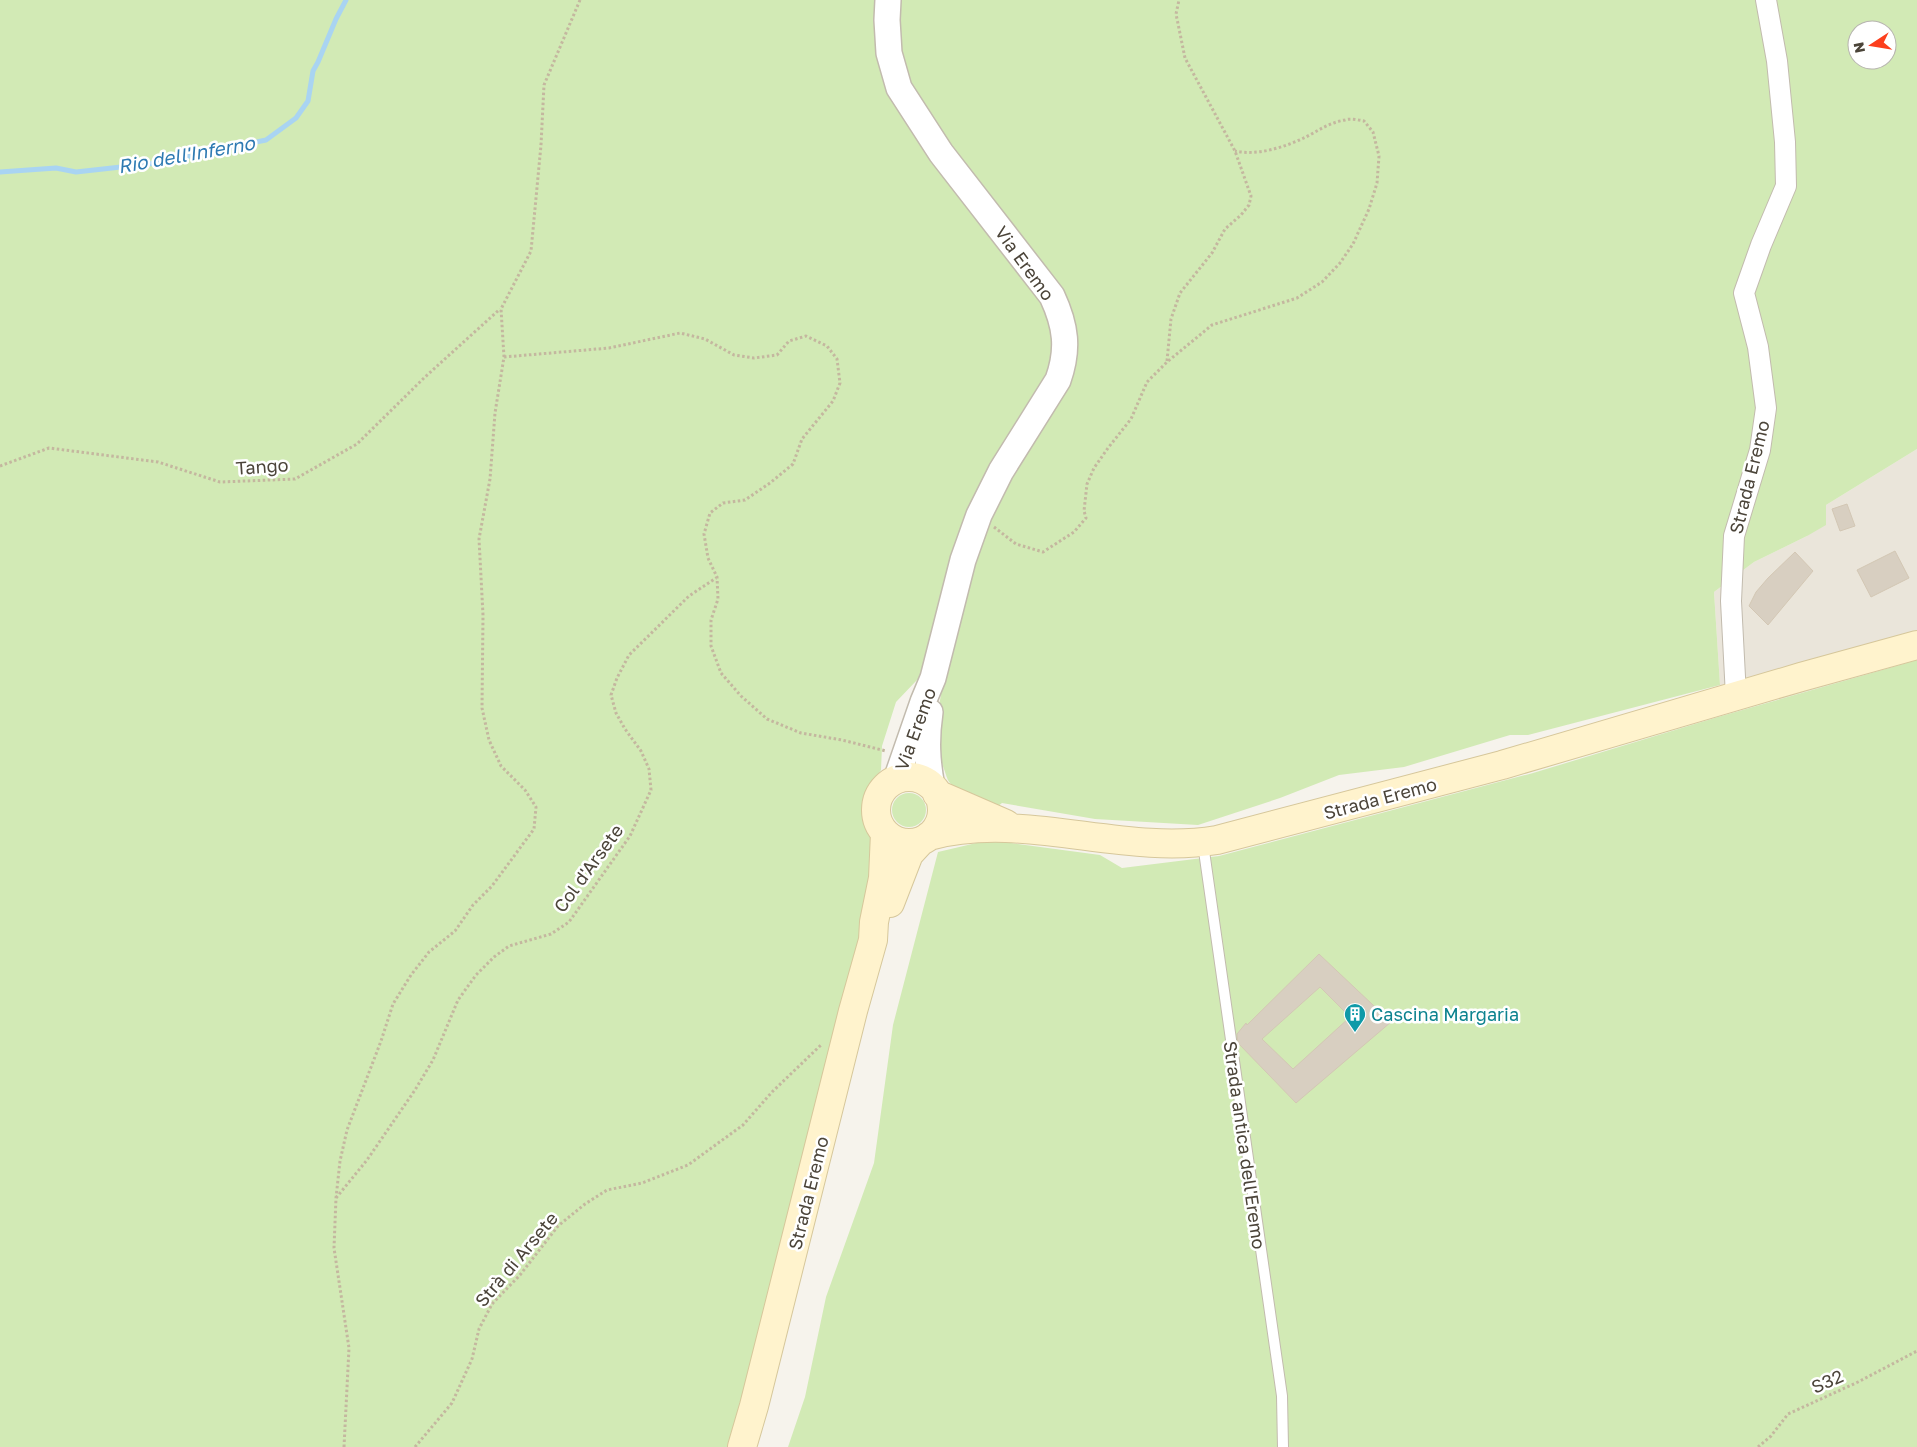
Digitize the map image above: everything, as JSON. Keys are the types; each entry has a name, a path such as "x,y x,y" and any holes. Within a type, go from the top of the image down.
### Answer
{"main road":[{"name":"Strada Eremo","path":"873,940 882,929 909,854 925,838 947,831 1016,828 1158,844 1203,842 1297,820 1502,765 1917,645"},
{"path":"906,777 917,778 934,790 942,811 940,821 925,838 903,843 885,833 879,824 876,814 877,804 887,786 896,780 906,777"},
{"name":"Strada Eremo","path":"934,790 1016,828"},
{"name":"Strada Eremo","path":"742,1447 754,1406 853,1011 873,940 874,922 883,878 885,833"}],"street":[{"name":"Via Eremo","path":"888,0 887,20 890,53 898,88 942,152 1052,296 1061,315 1065,342 1064,364 1058,380 1000,471 979,515 963,560 933,678 926,736 927,758 934,790"},
{"name":"Strada Eremo","path":"1736,696 1731,601 1734,536 1760,450 1766,408 1758,347 1744,294 1761,245 1786,186 1785,142 1777,61 1766,0"},
{"name":"Via Eremo","path":"896,780 933,678"}],"lane":[{"name":"Strada antica dell'Eremo","path":"1203,842 1282,1396 1283,1447"}],"path":[{"path":"1167,362 1171,319 1180,293 1212,253 1225,229 1249,205 1251,196 1235,152 1185,58 1176,14 1179,0"},
{"path":"344,1447 349,1348 334,1248 340,1161 347,1130 393,1004 410,975 429,952 455,931 473,906 492,886 534,829 536,807 524,790 501,766 489,740 482,708 483,615 479,539 490,479 495,413 504,357 501,309 531,251 541,146 544,85 579,1"},
{"path":"979,515 1016,544 1043,552 1074,532 1086,518 1084,510 1087,484 1094,468 1131,420 1147,382 1167,362 1212,325 1297,298 1322,282 1340,263 1353,244 1369,209 1377,183 1379,156 1373,132 1364,121 1347,119 1334,123 1304,138 1270,150 1249,154 1235,152"},
{"name":"Tango","path":"0,466 50,448 158,462 220,482 295,479 357,444 425,377 501,309"},
{"path":"504,357 609,348 680,333 705,339 734,356 754,358 777,355 789,341 806,336 827,346 837,359 840,383 833,401 802,439 793,464 770,483 744,500 723,503 710,513 704,534 708,558 716,577 718,599 711,620 711,646 721,673 741,696 767,719 802,733 842,740 888,752"},
{"name":"Col d'Arsete","path":"336,1198 416,1090 433,1060 458,1000 476,975 494,957 509,946 551,934 569,922 630,836 652,790 649,769 641,751 624,729 616,713 611,696 617,678 630,655 689,596 716,577"},
{"name":"Strà di Arsete","path":"415,1447 452,1404 472,1359 480,1329 492,1304 520,1275 558,1226 585,1204 607,1190 642,1183 688,1165 743,1125 772,1092 824,1042"},
{"name":"S32","path":"1758,1447 1771,1436 1788,1414 1858,1382 1917,1351"}],"shaded area":[{"path":"1917,449 1917,660 1730,713 1720,685 1714,592 1754,562 1807,536 1826,505"}],"green space":[{"path":"0,0 1917,0 1917,449 1826,505 1826,525 1754,562 1714,592 1720,685 1528,735 1510,735 1404,767 1339,775 1280,798 1198,825 1095,819 1002,803 993,810 976,802 955,788 948,780 944,769 938,740 939,710 950,651 929,663 917,680 896,702 882,746 881,770 866,792 862,802 863,814 871,839 876,875 748,1387 727,1447 0,1447"},
{"path":"1917,660 1917,1447 788,1447 805,1397 826,1297 874,1163 893,1025 938,852 989,840 1100,855 1122,868 1219,856 1533,773"},
{"path":"909,793 916,794 921,798 925,803 925,817 921,822 916,826 909,827 902,826 897,822 893,817 892,810 893,803 897,798 902,794"}],"building":[{"path":"1847,504 1855,526 1840,531 1832,509"},
{"path":"1895,551 1909,578 1871,597 1857,570"},
{"path":"1795,552 1813,571 1768,625 1749,606 1756,592"},
{"name":"Cascina Margaria","path":"1319,954 1391,1022 1296,1103 1238,1043 1237,1034 1246,1023 1247,1025","holes":["1320,987 1350,1017 1293,1069 1262,1039"]}],"waterway":[{"name":"Rio dell'Inferno","path":"0,172 56,168 76,172 157,163 266,140 296,118 308,101 313,71 346,0"}],"place":[{"name":"Cascina Margaria","path":"1355,1033"}]}
